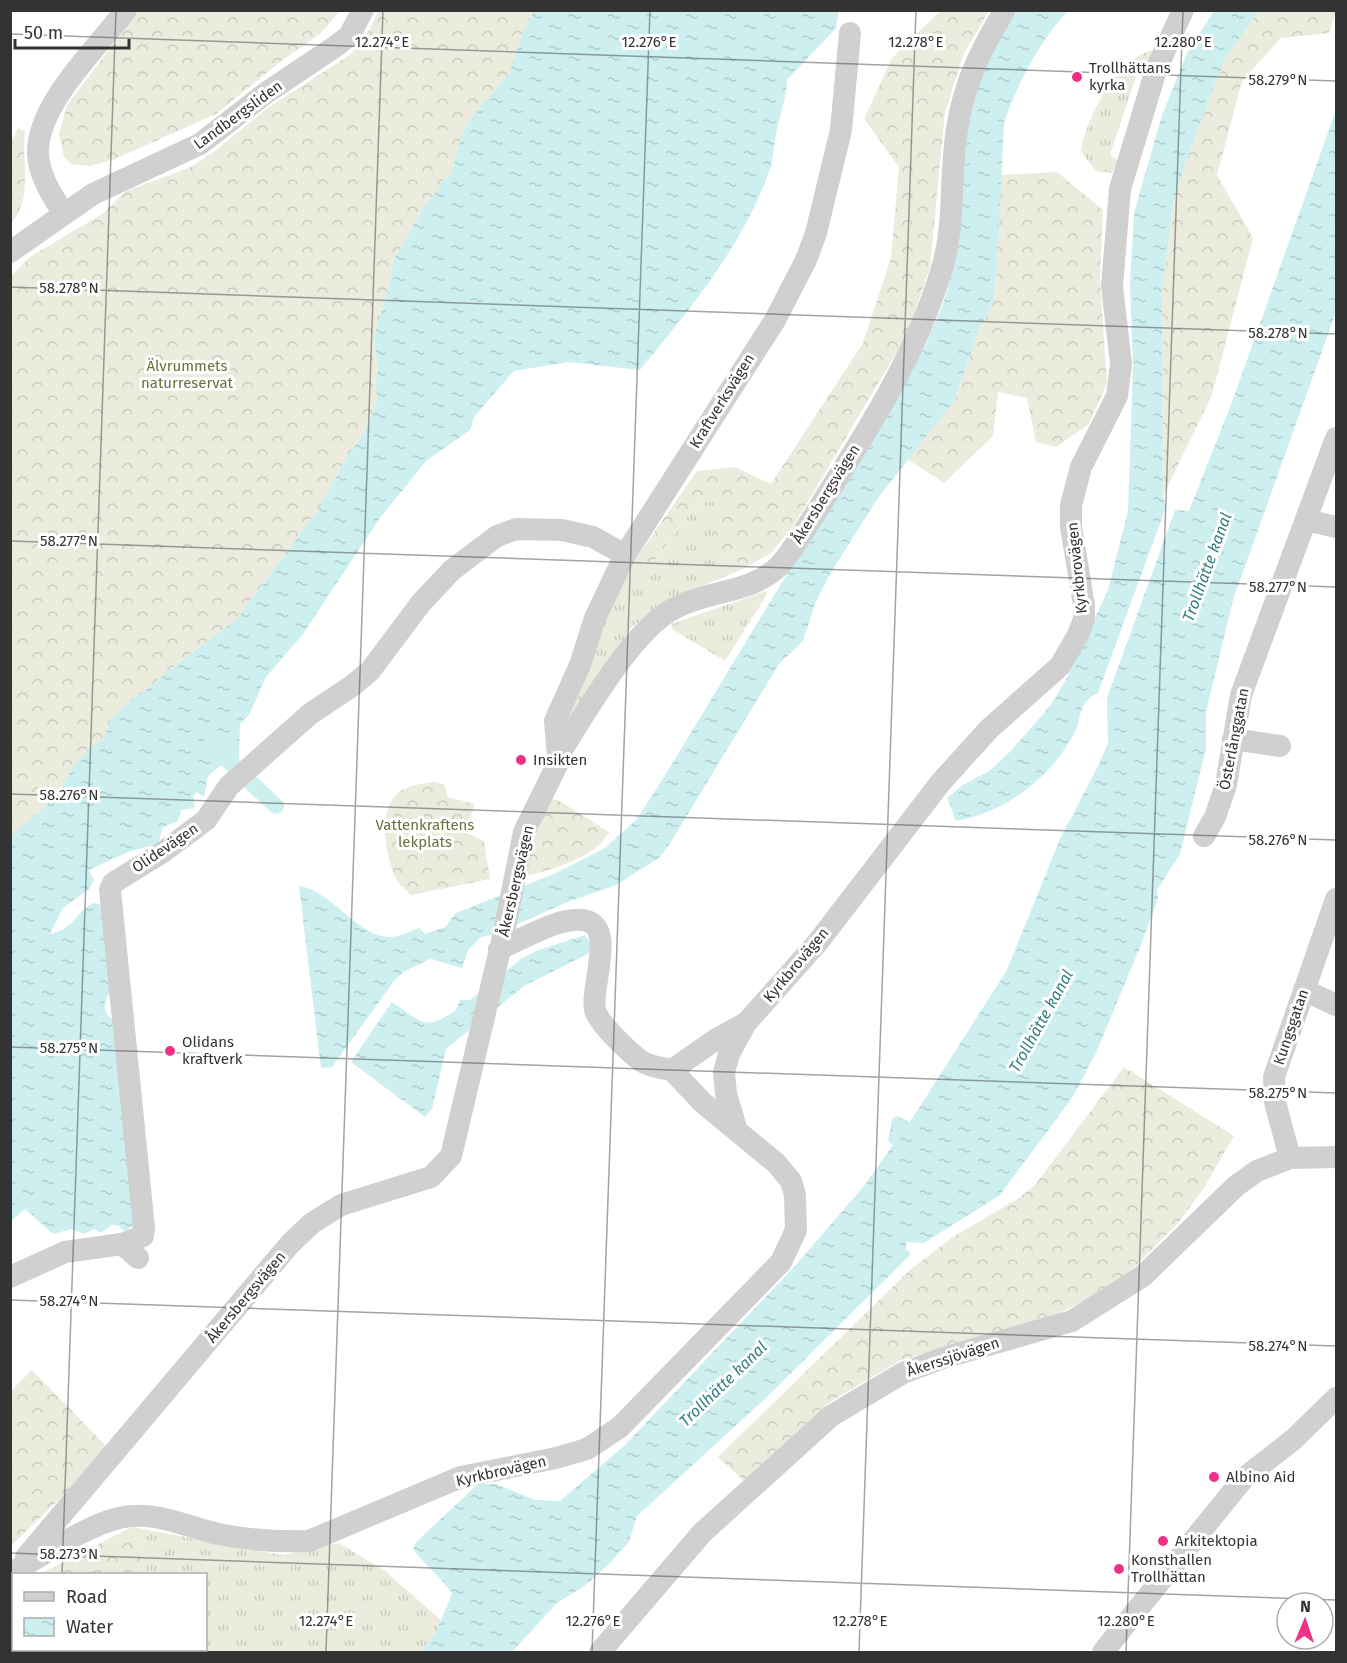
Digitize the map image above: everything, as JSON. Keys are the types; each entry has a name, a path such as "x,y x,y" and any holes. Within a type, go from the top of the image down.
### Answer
{"street":[{"path":"63,212 41,174 38,154 39,135 59,95 126,10"},
{"name":"Landbergsliden","path":"10,252 63,212 93,194 200,144 266,93 349,36 363,10"},
{"name":"Åkersbergsvägen","path":"12,1573 290,1244 312,1222 341,1205 431,1177 451,1156 501,943 524,832 557,765 558,756 606,681 655,621 675,608 758,580 778,567 798,541 903,368 930,308 944,264 949,229 955,143 964,95 982,47 1005,10"},
{"name":"Kyrkbrovägen","path":"737,1131 726,1094 724,1072 729,1054 746,1023 818,942 941,782 988,729 1060,666 1084,619 1084,605 1071,527 1071,505 1081,466 1117,396 1121,364 1112,286 1120,189 1156,70 1183,10"},
{"name":"Kraftverksvägen","path":"558,756 555,721 580,665 595,618 625,555 775,320 806,261 816,234 841,130 850,33"},
{"name":"Österlånggatan","path":"1204,836 1222,800 1241,695 1336,438"},
{"path":"1306,520 1336,527"},
{"name":"Olidevägen","path":"10,1277 65,1252 130,1251 143,1236 110,890 113,883 163,852 206,820 229,786 310,714 370,671 421,603 452,570 497,536 516,529 562,530 593,537 625,555"},
{"path":"1233,739 1280,746"},
{"name":"Kungsgatan","path":"1290,1158 1275,1102 1274,1077 1336,899"},
{"path":"501,943 566,921 583,920 594,924 599,930 601,945 595,992 595,1009 599,1021 641,1060 672,1071"},
{"path":"1304,990 1336,1005"},
{"name":"Kyrkbrovägen","path":"12,1573 91,1529 118,1518 145,1515 174,1520 237,1537 284,1542 309,1541 461,1477 556,1458 587,1449 620,1427 781,1262 791,1246 796,1230 797,1212 791,1181 776,1163 702,1102 672,1071 715,1040 746,1023"},
{"name":"Åkerssjövägen","path":"600,1653 702,1533 831,1416 903,1372 943,1358 1072,1322 1143,1276 1236,1186 1267,1166 1290,1158 1332,1159"},
{"path":"1103,1653 1244,1479 1294,1438 1336,1398"}],"green space":[{"path":"138,11 340,11 320,34 280,62 216,114 113,160 89,166 71,164 64,157 59,134 67,105"},
{"name":"Älvrummets naturreservat","path":"378,11 534,11 522,33 510,72 474,114 462,134 451,174 443,180 435,194 426,203 393,261 391,278 374,337 378,370 375,384 378,401 363,435 348,455 320,507 237,619 169,670 144,692 133,698 111,719 103,739 87,750 74,765 58,796 11,837 11,276 30,257 102,214 126,191 189,168 215,151 266,109 351,54 370,29"},
{"path":"940,11 989,11 964,53 945,112 930,267 907,335 794,525 771,553 743,569 726,555 713,539 723,502 702,502 688,515 656,559 628,570 697,471 735,467 771,484 863,343 891,258 899,167 864,119 892,58"},
{"path":"1259,11 1336,11 1329,33 1281,38 1242,81 1217,175 1253,238 1212,395 1163,496 1162,290 1174,200 1187,158 1225,59"},
{"path":"1156,49 1146,75 1137,74 1110,155 1118,160 1112,173 1096,171 1081,152 1089,124 1100,100 1111,81 1124,67 1139,56"},
{"path":"18,129 25,131 25,180 22,203 11,223 11,142"},
{"path":"1057,172 1103,210 1100,279 1107,383 1089,424 1056,447 1036,442 1027,398 998,392 993,436 944,483 907,459 954,401 979,330 993,303 997,272 1001,175"},
{"path":"702,502 723,502 726,555 743,569 671,599 632,627 568,721 569,712 607,607 628,570 656,559 688,515"},
{"path":"766,591 767,594 725,661 672,629 671,624"},
{"name":"Vattenkraftens lekplats","path":"433,782 444,784 448,797 475,804 465,832 484,841 490,879 411,895 398,882 390,862 385,836 387,812 391,801 402,790"},
{"path":"551,799 558,800 609,832 603,841 583,856 558,867 522,877 528,852"},
{"path":"1124,1067 1234,1136 1204,1188 1179,1222 1121,1281 1051,1318 901,1360 830,1402 744,1481 718,1457 910,1270 953,1237 1019,1198 1035,1185"},
{"path":"32,1370 110,1450 11,1546 11,1391"},
{"path":"132,1527 282,1555 339,1543 385,1571 441,1620 435,1634 420,1652 138,1652 207,1651 207,1573 139,1573 144,1566"},
{"path":"132,1527 144,1566 139,1573 42,1573"},
{"path":"12,1590 12,1651 138,1652 11,1652 10,1591"}],"water":[{"path":"534,11 839,11 836,28 787,80 771,166 747,222 697,299 640,370 568,362 514,371 474,417 470,430 426,461 380,518 303,634 266,677 249,715 240,724 239,761 226,761 208,776 204,797 197,792 193,796 195,808 181,810 178,821 163,827 158,844 128,852 89,870 94,880 88,890 63,908 50,934 69,925 93,903 101,905 110,992 105,1008 114,1021 138,1229 130,1227 126,1232 118,1225 111,1225 101,1233 94,1229 84,1234 71,1229 53,1234 25,1209 11,1221 11,836 57,796 74,765 87,750 103,739 111,719 133,698 144,692 169,670 237,619 320,507 348,455 363,435 378,401 375,384 378,370 374,337 391,278 393,261 426,203 435,194 443,180 451,174 462,134 474,114 510,72 522,33"},
{"path":"1018,11 1068,11 1048,35 1030,63 1004,123 997,272 993,303 979,330 954,401 878,498 830,574 815,604 803,641 779,664 669,845 659,858 616,885 565,903 496,934 481,937 468,950 462,968 430,959 403,972 394,981 332,1067 321,1068 299,886 322,896 375,934 395,937 419,928 425,934 445,927 456,913 554,874 605,848 636,820 925,346 945,298 952,267 968,120 976,84 998,41"},
{"path":"1214,11 1259,11 1225,59 1187,158 1174,200 1162,290 1163,496 1166,507 1098,693 1085,703 1076,729 1066,747 1045,773 1018,795 989,811 956,821 947,798 963,785 989,771 1009,753 1050,706 1068,676 1108,590 1128,511 1133,366 1130,284 1134,213 1162,115 1187,53"},
{"name":"Trollhätte kanal","path":"1336,110 1336,312 1233,600 1206,712 1206,748 1180,854 1157,890 1158,899 1140,947 1096,1053 1072,1098 1000,1195 924,1243 906,1242 906,1249 911,1254 766,1398 637,1516 629,1542 608,1565 586,1585 557,1603 512,1652 420,1652 435,1634 452,1594 413,1549 416,1542 478,1484 496,1484 535,1500 560,1501 625,1445 794,1267 864,1186 893,1145 888,1141 892,1119 897,1116 910,1122 1007,970 1059,841 1108,743 1107,698 1175,510 1189,511 1232,402"},
{"path":"585,935 591,944 588,954 524,986 446,1049 432,1109 425,1117 351,1062 392,1002 423,1022 437,1021 456,1010 460,1000 470,1000 521,959 536,951"}],"waterway":[{"path":"211,745 276,806"}],"place":[{"name":"Trollhättans kyrka","path":"1077,77"},
{"name":"Insikten","path":"521,760"},
{"name":"Olidans kraftverk","path":"170,1051"},
{"name":"Albino Aid","path":"1214,1477"},
{"name":"Arkitektopia","path":"1163,1541"},
{"name":"Konsthallen Trollhättan","path":"1119,1569"}]}
